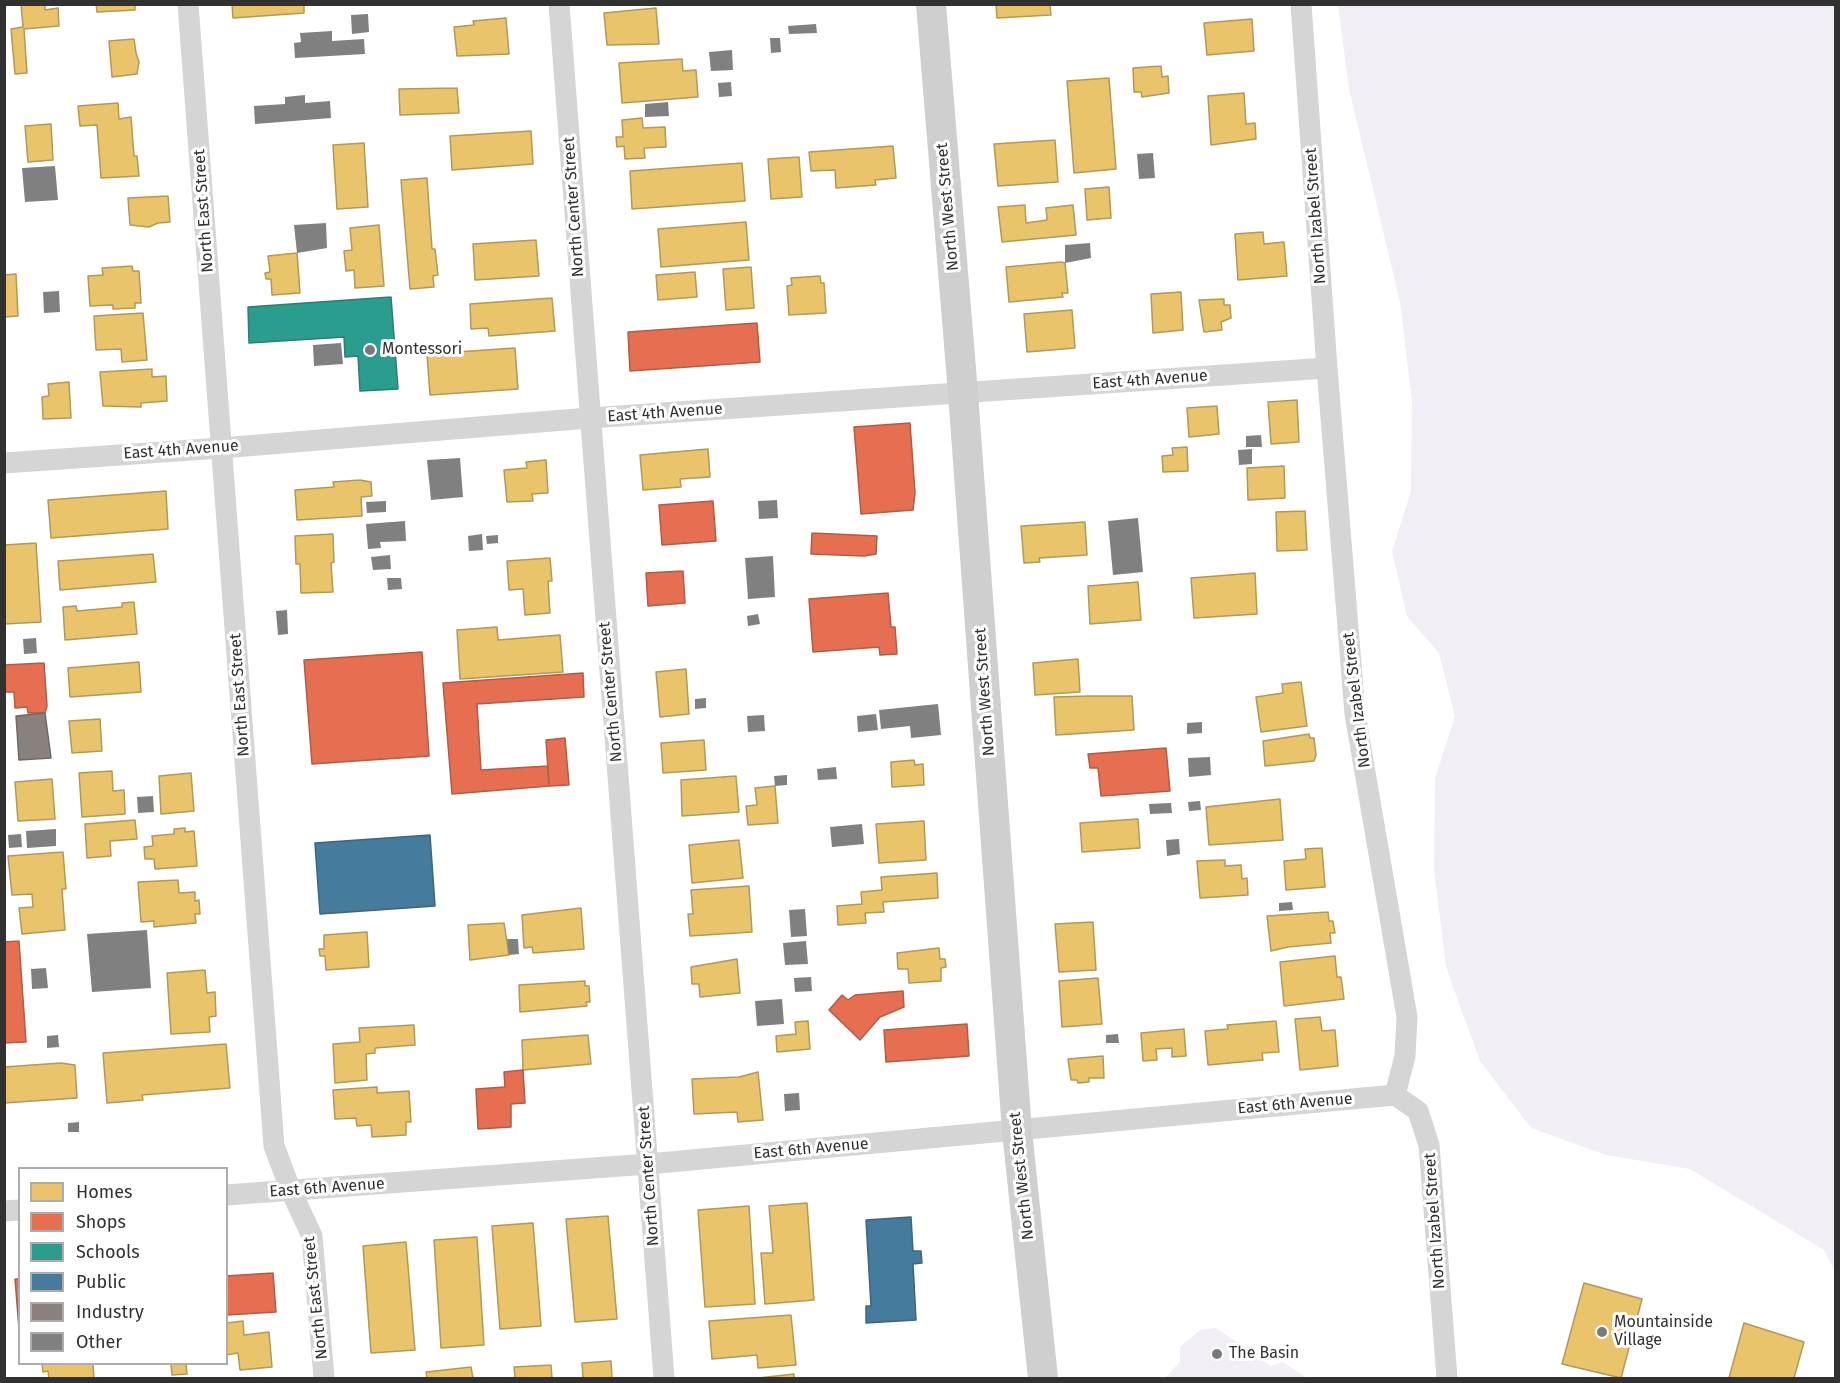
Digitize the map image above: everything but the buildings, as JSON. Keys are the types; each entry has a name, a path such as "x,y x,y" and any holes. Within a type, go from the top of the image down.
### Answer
{"street":[{"name":"North East Street","path":"188,4 274,1146 291,1191 312,1236 324,1378"},
{"name":"North Center Street","path":"559,4 664,1378"},
{"name":"North West Street","path":"931,4 963,393 1017,1131 1043,1378"},
{"name":"North Izabel Street","path":"1301,4 1355,714 1407,1017 1405,1056 1402,1075 1395,1095 1418,1112 1429,1145 1447,1378"},
{"name":"East 4th Avenue","path":"4,463 589,418 1327,368"},
{"name":"East 6th Avenue","path":"228,1195 648,1164 1395,1095"}],"shaded area":[{"path":"1338,5 1835,5 1835,1272 1824,1250 1690,1169 1606,1155 1531,1128 1480,1061 1446,967 1434,869 1435,778 1455,717 1439,653 1407,616 1392,552 1411,491 1412,401 1400,302 1349,89"},
{"name":"The Basin","path":"1216,1328 1271,1366 1283,1362 1307,1378 1165,1378 1180,1362 1180,1347 1200,1330"}],"place":[{"name":"Montessori","path":"370,350"},
{"name":"Mountainside Village","path":"1602,1332"},
{"name":"The Basin","path":"1217,1354"}]}
